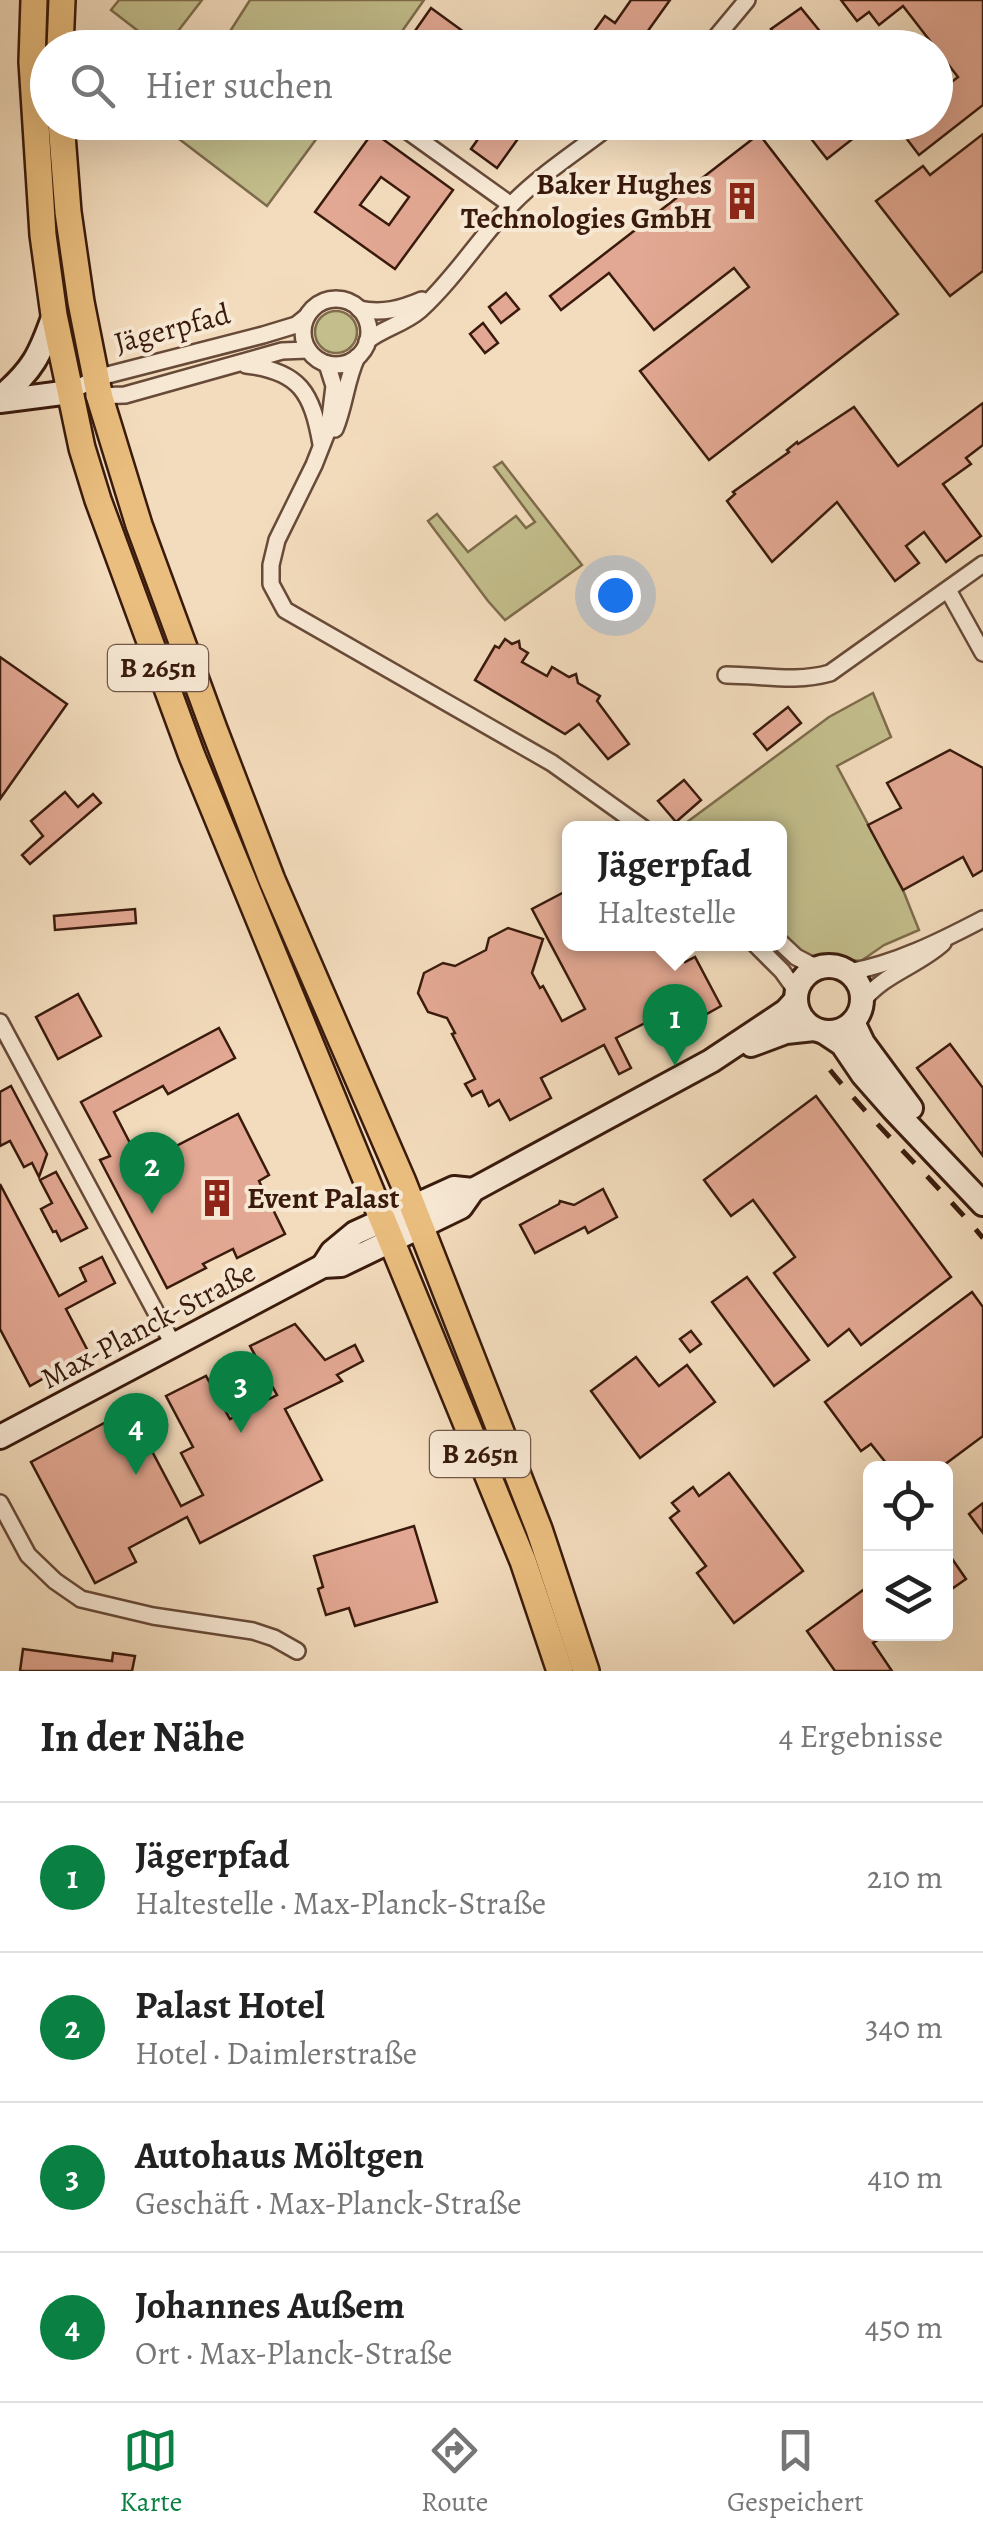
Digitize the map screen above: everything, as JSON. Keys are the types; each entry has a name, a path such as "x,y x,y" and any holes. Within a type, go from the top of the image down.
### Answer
{"main road":[{"name":"B 265n","path":"33,30 34,0"},
{"path":"61,30 62,0"},
{"name":"B 265n","path":"35,140 54,316 82,448 98,500 185,739 522,1561 560,1671"},
{"name":"B 265n","path":"62,140 68,212 98,388 139,525 272,880 416,1217 539,1530 586,1671"},
{"path":"0,399 29,372 54,316"},
{"path":"0,399 70,392"},
{"path":"983,1195 898,1093 863,1043 858,1012 861,990 856,980 849,972 828,966 808,974 796,996 804,1021 842,1044 863,1075 983,1204"},
{"name":"Max-Planck-Straße","path":"0,1436 323,1266 341,1265 388,1230 416,1217 461,1207 473,1190 711,1062 786,1011 796,996"},
{"path":"819,1030 834,1032 858,1012"},
{"name":"Max-Planck-Straße","path":"711,1062 786,1032 819,1030"}],"street":[{"path":"721,30 747,0"},
{"path":"420,140 511,205"},
{"path":"322,448 334,433 351,370 367,342 422,308 511,205 592,140"},
{"path":"357,357 338,365 327,364 308,350 303,328 317,305 333,299 347,301 359,309 389,312 431,297"},
{"path":"359,309 368,324 367,342"},
{"name":"Jägerpfad","path":"98,388 296,325 306,318"},
{"path":"70,392 98,388 125,395 282,351 308,350"},
{"path":"233,364 272,369 294,381 308,398 322,448"},
{"path":"327,364 334,386 329,426 277,540 271,565 271,584 286,610 552,763 632,821"},
{"path":"726,676 790,680 830,673 983,564"},
{"path":"948,590 983,652"},
{"path":"849,972 872,968 950,937 983,919"},
{"path":"858,1012 881,982 927,957 950,937"},
{"path":"787,949 817,968"},
{"path":"762,951 782,971 796,996"},
{"path":"0,1022 174,1346"},
{"path":"0,1503 28,1556 54,1581 81,1599 152,1616 252,1631 296,1651"}],"shaded area":[{"path":"119,0 202,0 179,30 137,30 111,10"},
{"path":"250,0 424,0 403,30 231,30"},
{"path":"180,140 316,140 267,206"},
{"path":"336,311 351,317 357,332 351,347 336,353 321,347 315,332 321,317"},
{"path":"502,462 582,565 505,620 428,521 437,514 468,552 516,516 526,528 535,522 494,467"},
{"path":"873,693 891,737 837,766 903,890 919,930 884,945 861,961 814,957 787,943 787,821 688,821 829,717"}],"building":[{"path":"631,0 670,0 649,30 595,30 605,16 615,23"},
{"path":"841,0 983,0 983,105 953,128 953,81 958,77 953,71 953,30 922,30 903,6 879,25 869,12 857,21"},
{"path":"431,8 461,30 416,30"},
{"path":"801,8 819,30 772,30"},
{"path":"983,134 983,271 950,296 876,201 923,166 930,175"},
{"path":"367,140 384,140 453,190 395,269 315,212","holes":["381,177 409,197 389,225 360,205"]},
{"path":"477,140 517,140 497,168 471,149"},
{"name":"Baker Hughes Technologies GmbH","path":"751,140 764,140 898,314 709,460 640,371 749,287 734,268 654,330 609,273 561,310 550,296"},
{"path":"812,140 851,140 827,159"},
{"path":"908,140 938,140 919,155"},
{"path":"506,293 519,309 501,323 489,307"},
{"path":"483,323 498,343 485,353 470,334"},
{"path":"983,403 983,445 966,458 971,464 943,484 981,536 946,562 924,532 906,546 919,563 895,581 837,502 772,562 727,501 733,492 797,442 854,407 898,466"},
{"path":"505,639 512,644 519,641 520,648 528,653 522,662 547,676 552,667 569,677 576,674 578,683 600,696 597,701 629,744 608,759 579,724 565,734 475,680 495,646 499,648"},
{"path":"0,657 67,704 0,799"},
{"path":"788,707 801,723 767,750 754,734"},
{"path":"950,750 983,768 983,870 973,876 963,857 903,890 868,825 901,808 887,783"},
{"path":"684,780 701,800 677,821 658,801"},
{"path":"65,792 78,807 93,794 101,803 30,864 22,855 43,836 31,821"},
{"path":"562,893 562,951 680,951 685,962 695,957 721,1006 696,1020 682,1004 616,1038 631,1068 619,1074 604,1045 541,1078 551,1098 510,1120 499,1100 489,1106 482,1091 472,1096 465,1084 475,1079 452,1034 455,1033 447,1018 428,1012 418,993 424,973 443,963 455,966 486,950 489,938 508,928 543,939 532,973 562,1021 585,1009 532,909"},
{"path":"135,909 136,923 55,930 54,916"},
{"path":"78,994 101,1036 58,1059 36,1017"},
{"path":"219,1028 235,1058 168,1094 163,1086 114,1112 131,1145 139,1140 149,1160 238,1114 269,1175 259,1181 285,1234 237,1258 233,1249 167,1288 100,1160 110,1156 81,1102"},
{"path":"950,1044 983,1088 983,1156 917,1068"},
{"path":"11,1086 47,1154 39,1177 32,1163 24,1167 10,1141 0,1146 0,1092"},
{"path":"816,1096 951,1277 861,1345 849,1329 828,1346 774,1273 795,1257 753,1200 731,1216 704,1180"},
{"path":"56,1172 87,1228 61,1241 41,1209 52,1203 40,1180"},
{"path":"0,1184 59,1296 86,1281 80,1268 102,1257 115,1283 66,1309 90,1355 65,1367 70,1376 58,1382 53,1373 30,1386 0,1329"},
{"path":"603,1189 617,1217 588,1233 585,1227 535,1253 520,1225 560,1201 574,1205"},
{"path":"747,1277 809,1360 774,1386 712,1302"},
{"path":"972,1292 983,1307 983,1436 949,1461 884,1461 871,1444 861,1451 825,1402"},
{"path":"295,1324 325,1360 355,1345 363,1361 337,1375 342,1381 285,1409 322,1480 200,1543 187,1517 129,1548 136,1562 95,1583 31,1462 110,1420 125,1448 145,1438 181,1506 203,1495 181,1453 193,1447 166,1396 206,1376 230,1419 277,1395 250,1346"},
{"path":"691,1331 701,1344 690,1352 680,1339"},
{"path":"636,1357 659,1386 687,1365 715,1402 640,1458 591,1391"},
{"path":"729,1473 803,1571 734,1623 697,1573 706,1566 670,1518 679,1511 672,1503 693,1487 699,1496"},
{"path":"983,1503 983,1533 969,1514"},
{"path":"414,1526 437,1602 355,1626 349,1608 326,1615 314,1556"},
{"path":"953,1560 966,1579 953,1588"},
{"path":"863,1590 863,1641 876,1641 873,1643 892,1671 835,1671 807,1631"},
{"path":"23,1649 112,1661 113,1653 135,1656 132,1671 20,1671"}],"railway":[{"path":"830,1070 983,1238"}],"place":[{"name":"Baker Hughes Technologies GmbH","path":"742,201"},
{"name":"Jägerpfad","path":"675,1066"},
{"name":"Event Palast","path":"217,1198"},
{"name":"Palast Hotel","path":"152,1214"},
{"name":"Autohaus Möltgen","path":"241,1433"},
{"name":"Johannes Außem","path":"136,1475"}]}
